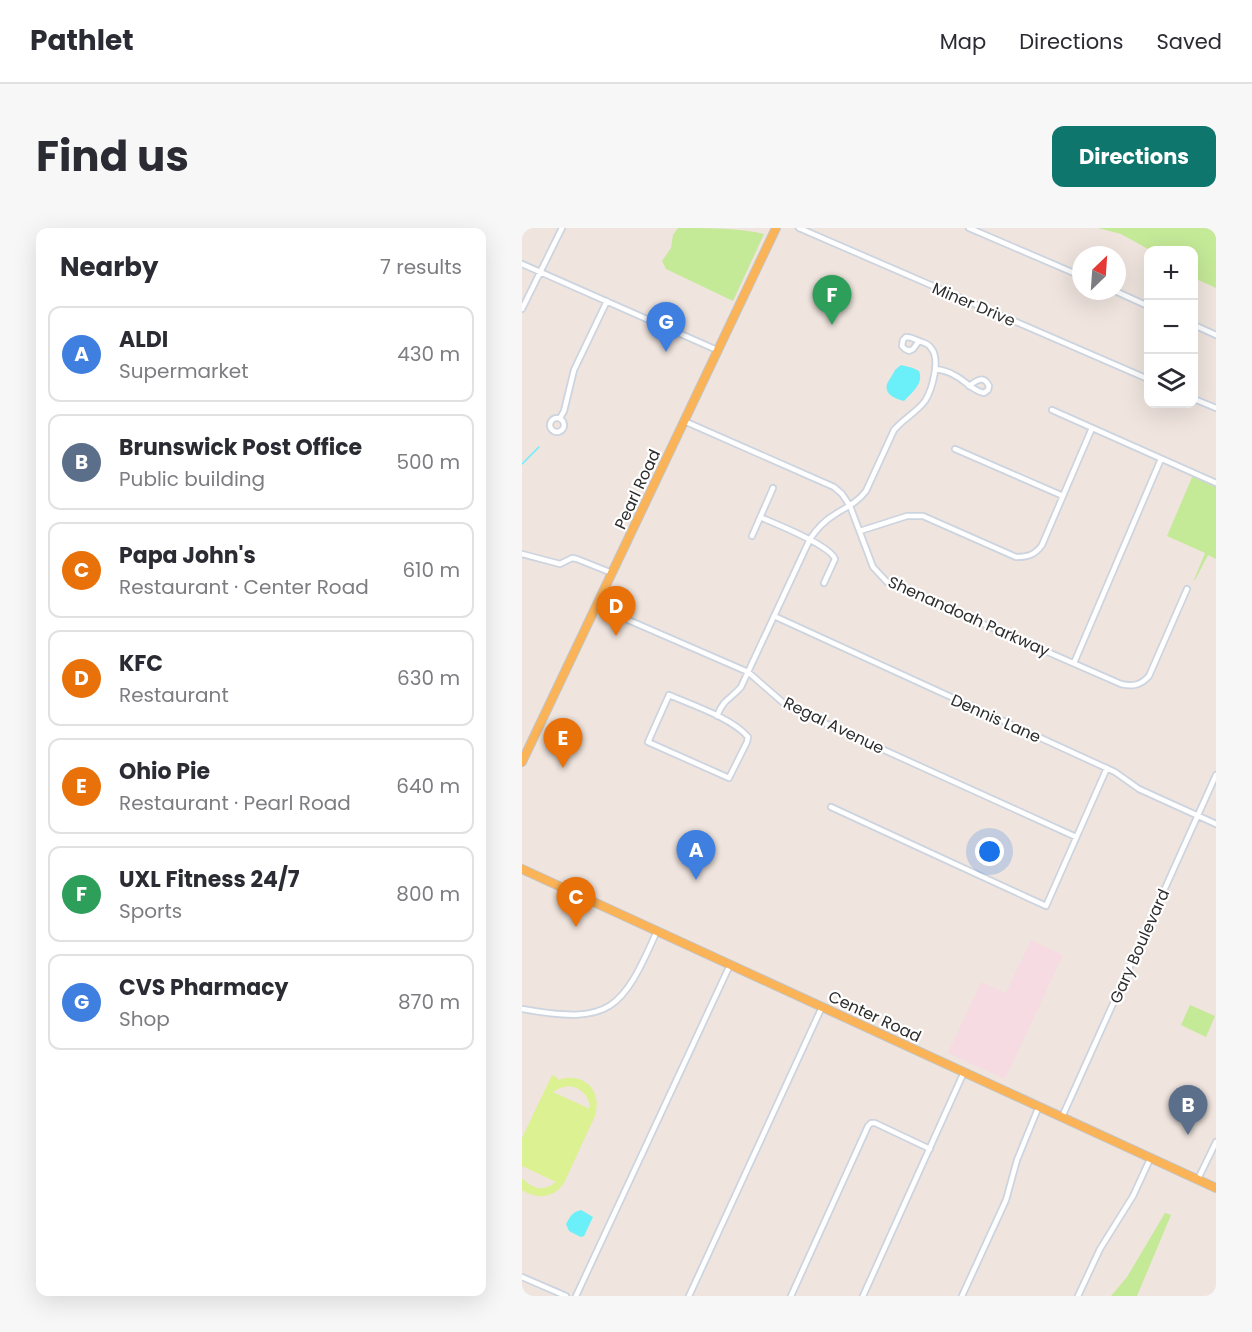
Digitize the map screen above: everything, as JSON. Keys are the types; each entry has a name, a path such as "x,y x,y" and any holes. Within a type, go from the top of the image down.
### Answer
{"main road":[{"name":"Pearl Road","path":"522,762 776,228"},
{"name":"Center Road","path":"522,869 1216,1188"}],"street":[{"path":"522,309 562,228"},
{"name":"Miner Drive","path":"799,228 1144,377"},
{"path":"969,228 1072,272"},
{"path":"522,264 717,350"},
{"path":"1126,296 1144,304"},
{"path":"560,418 564,411 574,370 607,301"},
{"path":"1198,327 1216,335"},
{"path":"717,716 725,701 741,687 810,539 828,519 859,500 866,491 894,429 925,401 935,369 935,356 933,349 919,341"},
{"path":"935,369 951,373 969,386"},
{"path":"1198,401 1216,408"},
{"path":"1052,411 1216,483"},
{"name":"Shenandoah Parkway","path":"684,421 834,487 850,506 873,567 887,582 1121,684 1137,685 1149,676 1187,589"},
{"path":"860,531 907,516 922,516 1016,557 1029,557 1036,553 1042,545 1092,428"},
{"path":"955,449 1063,496"},
{"path":"1074,663 1161,459"},
{"path":"752,536 773,488"},
{"path":"760,517 810,539 834,556 835,559 824,584"},
{"path":"522,554 560,564 572,558 577,559 612,573"},
{"name":"Regal Avenue","path":"596,606 748,672 787,706 1076,837"},
{"name":"Dennis Lane","path":"774,616 1107,768 1139,789 1216,824"},
{"path":"669,695 717,716 730,722 748,737 729,778 648,742 669,695"},
{"path":"831,807 1046,906 1107,768"},
{"name":"Gary Boulevard","path":"1062,1117 1216,775"},
{"path":"522,1009 574,1015 600,1011 611,1006 636,977 657,932"},
{"path":"576,1296 730,965"},
{"path":"688,1296 822,1007"},
{"path":"862,1296 964,1072"},
{"path":"962,1296 1006,1200 1017,1160 1039,1106"},
{"path":"791,1296 868,1126 875,1123 930,1149"},
{"path":"1198,1179 1216,1142"},
{"path":"1078,1296 1095,1259 1133,1196 1151,1157"},
{"path":"522,1277 566,1296"}],"shaded area":[{"path":"1031,940 1063,955 1005,1079 948,1053 981,982 1006,993"}],"green space":[{"path":"678,228 734,229 764,234 733,301 666,269 662,261 671,248 673,235"},
{"path":"1098,228 1216,228 1216,288 1198,280 1198,246 1144,247 1121,234"},
{"path":"1193,475 1216,485 1216,559 1208,555 1195,580 1205,553 1167,536"},
{"path":"1190,1005 1215,1016 1206,1037 1181,1025"},
{"path":"552,1075 558,1080 575,1078 589,1085 596,1098 595,1116 564,1183 555,1192 539,1196 522,1190 522,1178 538,1188 547,1187 556,1182 522,1166 522,1138","holes":["569,1086 584,1093 590,1109 553,1092"]},
{"path":"1165,1213 1171,1215 1137,1296 1111,1296 1127,1277"}],"water":[{"path":"901,365 919,371 920,376 916,388 904,401 891,396 887,391 888,382"},
{"path":"581,1210 593,1217 584,1236 581,1237 569,1231 566,1224 573,1213"}],"waterway":[{"path":"522,464 539,447"}],"place":[{"name":"UXL Fitness 24/7","path":"832,325"},
{"name":"CVS Pharmacy","path":"666,352"},
{"name":"KFC","path":"616,636"},
{"name":"Ohio Pie","path":"563,768"},
{"name":"ALDI","path":"696,880"},
{"name":"Papa John's","path":"576,927"},
{"name":"Brunswick Post Office","path":"1188,1135"}]}
